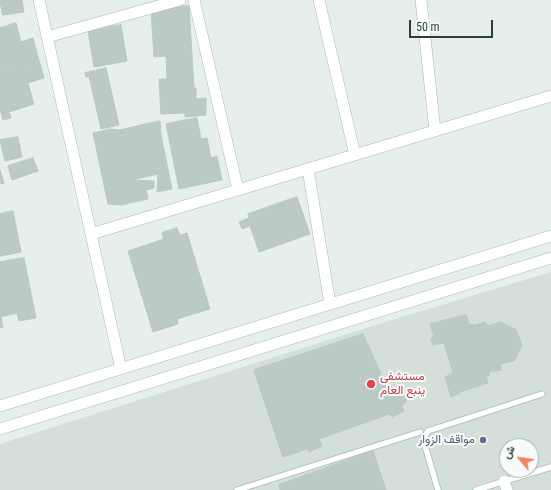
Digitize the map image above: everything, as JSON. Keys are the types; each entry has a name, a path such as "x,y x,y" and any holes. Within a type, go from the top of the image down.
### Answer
{"street":[{"path":"39,0 121,369"},
{"path":"48,37 180,0"},
{"path":"194,0 238,190"},
{"path":"319,0 355,155"},
{"path":"421,0 436,131"},
{"path":"91,234 551,96"},
{"path":"308,169 330,304"},
{"path":"0,406 551,236"},
{"path":"0,429 551,258"}],"lane":[{"path":"438,490 423,440 428,431 542,394"},
{"path":"237,490 420,432"},
{"path":"476,490 506,486 551,467"}],"shaded area":[{"name":"مستشفى ينبع العام","path":"551,272 551,490 0,490 0,444 382,323"}],"building":[{"path":"0,0 22,0 24,12 3,15"},
{"path":"189,6 194,88 196,88 196,99 206,98 206,115 185,117 185,113 161,114 159,79 167,79 166,56 154,57 151,9"},
{"path":"16,23 21,42 33,38 39,60 0,71 0,28"},
{"path":"121,25 127,61 94,67 88,31"},
{"path":"39,60 44,78 28,83 34,104 9,112 11,118 3,120 0,109 0,72"},
{"path":"106,68 119,125 101,129 89,76 86,77 85,73"},
{"path":"197,118 201,139 207,138 211,158 217,156 222,180 179,189 166,124"},
{"path":"160,121 161,135 172,189 157,192 158,174 132,180 154,181 154,188 146,190 148,199 121,205 108,204 93,133 110,129 119,130"},
{"path":"18,137 22,157 5,161 0,140"},
{"path":"33,158 38,171 12,180 8,166"},
{"path":"0,170 4,183 0,184"},
{"path":"297,197 310,234 259,252 250,226 242,229 239,222 249,218 248,214"},
{"path":"13,211 21,252 0,256 0,214"},
{"path":"177,228 180,235 187,233 210,309 177,319 178,324 153,332 128,251 164,239 162,233"},
{"path":"24,258 36,318 19,321 17,313 1,317 3,327 0,328 0,262"},
{"path":"466,315 469,324 475,325 485,322 487,326 501,322 516,330 522,345 514,361 500,364 501,370 489,372 489,376 486,376 488,383 460,392 451,397 445,377 453,373 444,343 433,345 431,338 434,337 430,324"},
{"path":"363,334 382,376 395,391 409,397 402,406 404,411 392,417 389,414 319,439 322,446 309,452 307,449 283,457 254,370"},
{"path":"373,451 386,490 280,490 279,485"}],"place":[{"name":"مستشفى ينبع العام","path":"371,384"},
{"name":"مواقف الزوار","path":"483,440"}]}
